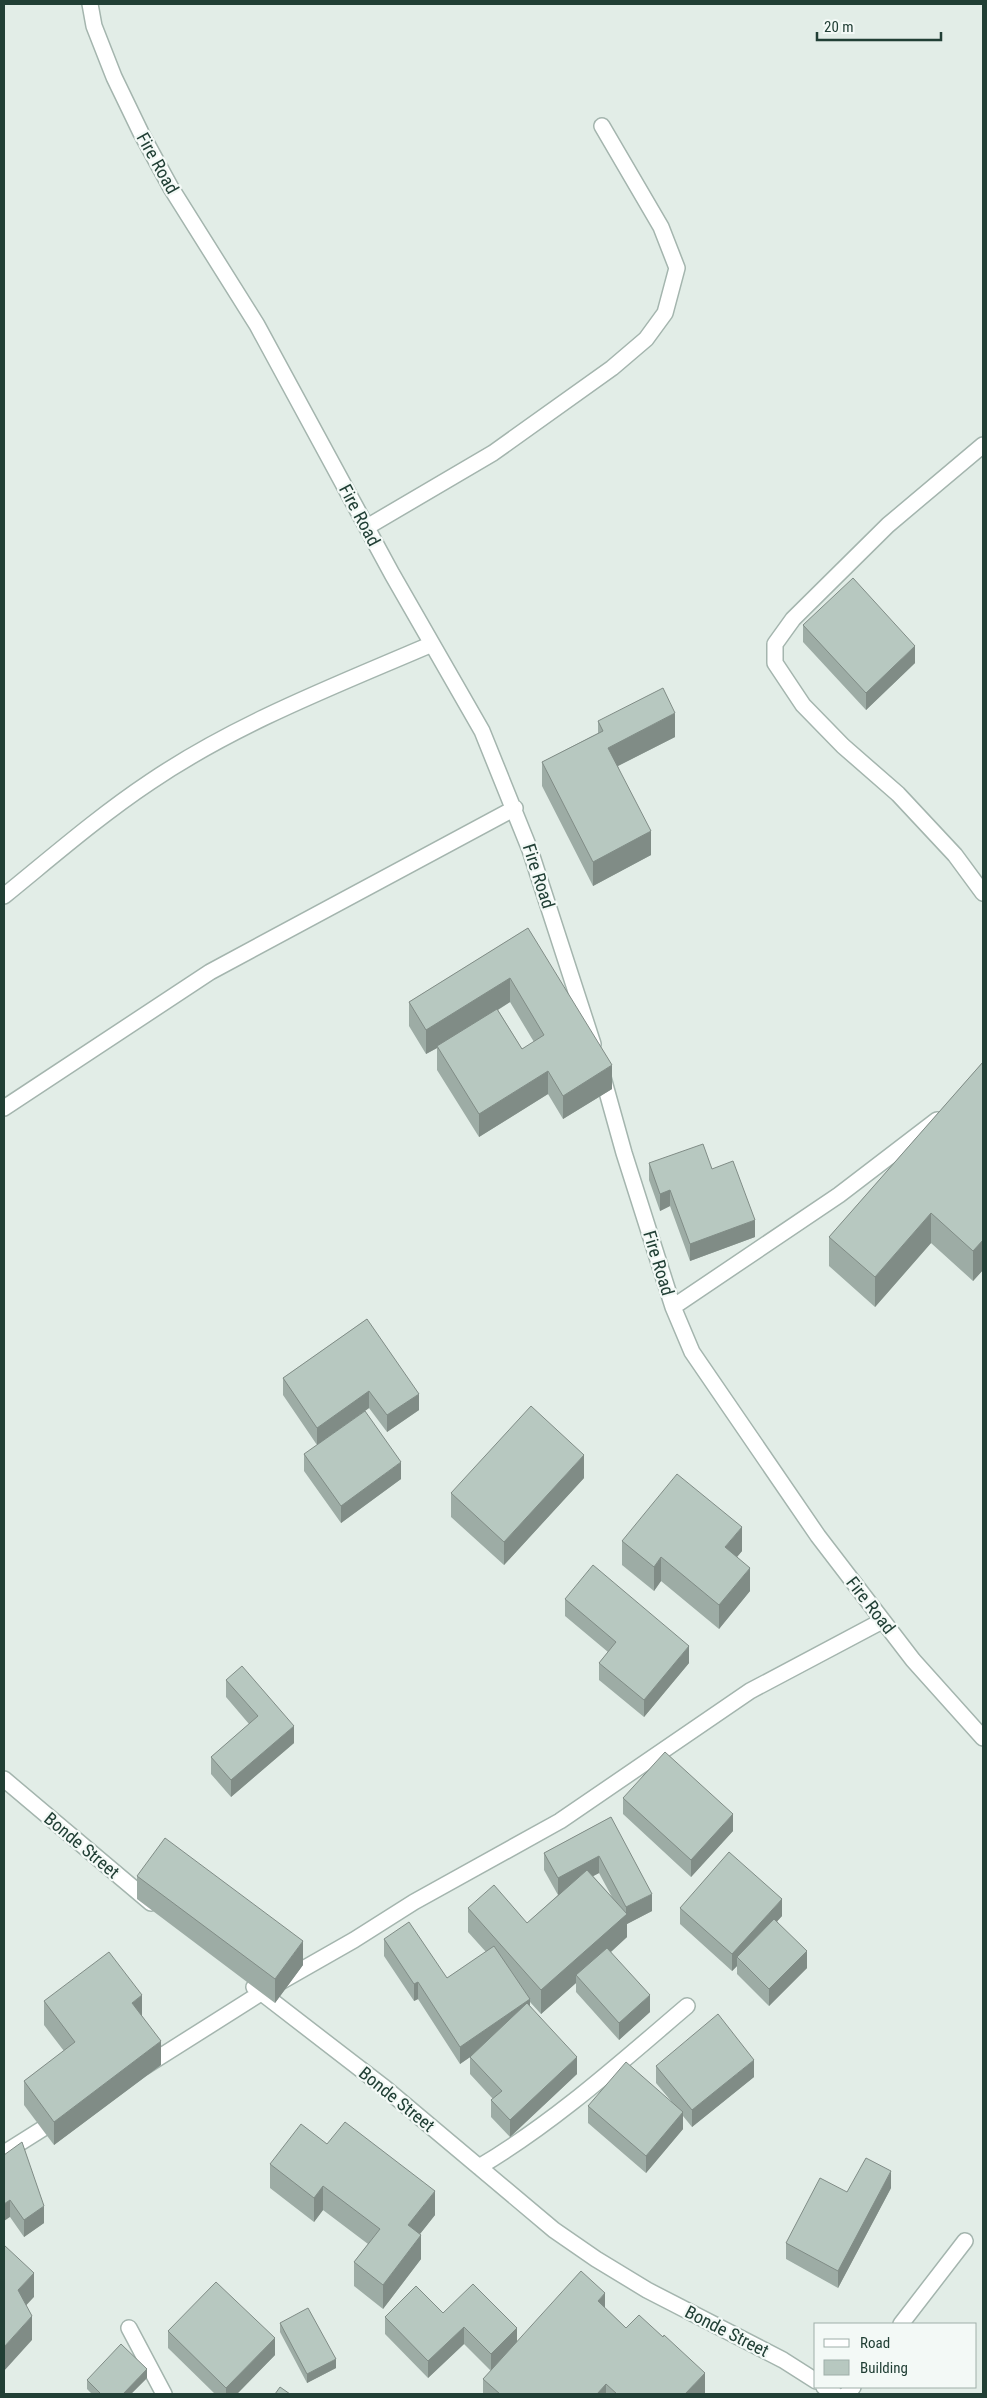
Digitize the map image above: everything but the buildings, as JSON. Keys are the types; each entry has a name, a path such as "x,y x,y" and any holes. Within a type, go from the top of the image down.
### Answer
{"street":[{"name":"Fire Road","path":"90,4 94,26 114,77 141,133 171,188 257,325 367,527 482,731 515,808 579,996 624,1153 673,1307 697,1359 818,1536 882,1621 983,1738"},
{"path":"367,527 501,448 612,368 646,338 665,313 677,268 661,227 602,126"},
{"path":"983,445 888,525 793,620 776,644 775,663 803,705 843,746 898,794 954,855 983,893"},
{"path":"4,896 99,818 151,781 207,747 264,718 432,644"},
{"path":"4,1108 210,972 515,808"},
{"path":"673,1307 839,1195 952,1108"},
{"path":"133,2074 261,1993 354,1940 414,1902 560,1821 750,1691 882,1621"},
{"name":"Bonde Street","path":"4,1779 160,1910"},
{"name":"Bonde Street","path":"240,1975 385,2088 554,2230 596,2259 647,2290 783,2360 814,2379"},
{"path":"479,2167 530,2134 593,2086 687,2006"},
{"path":"4,2153 75,2109"},
{"path":"902,2323 965,2241"},
{"path":"129,2328 164,2394"}]}
